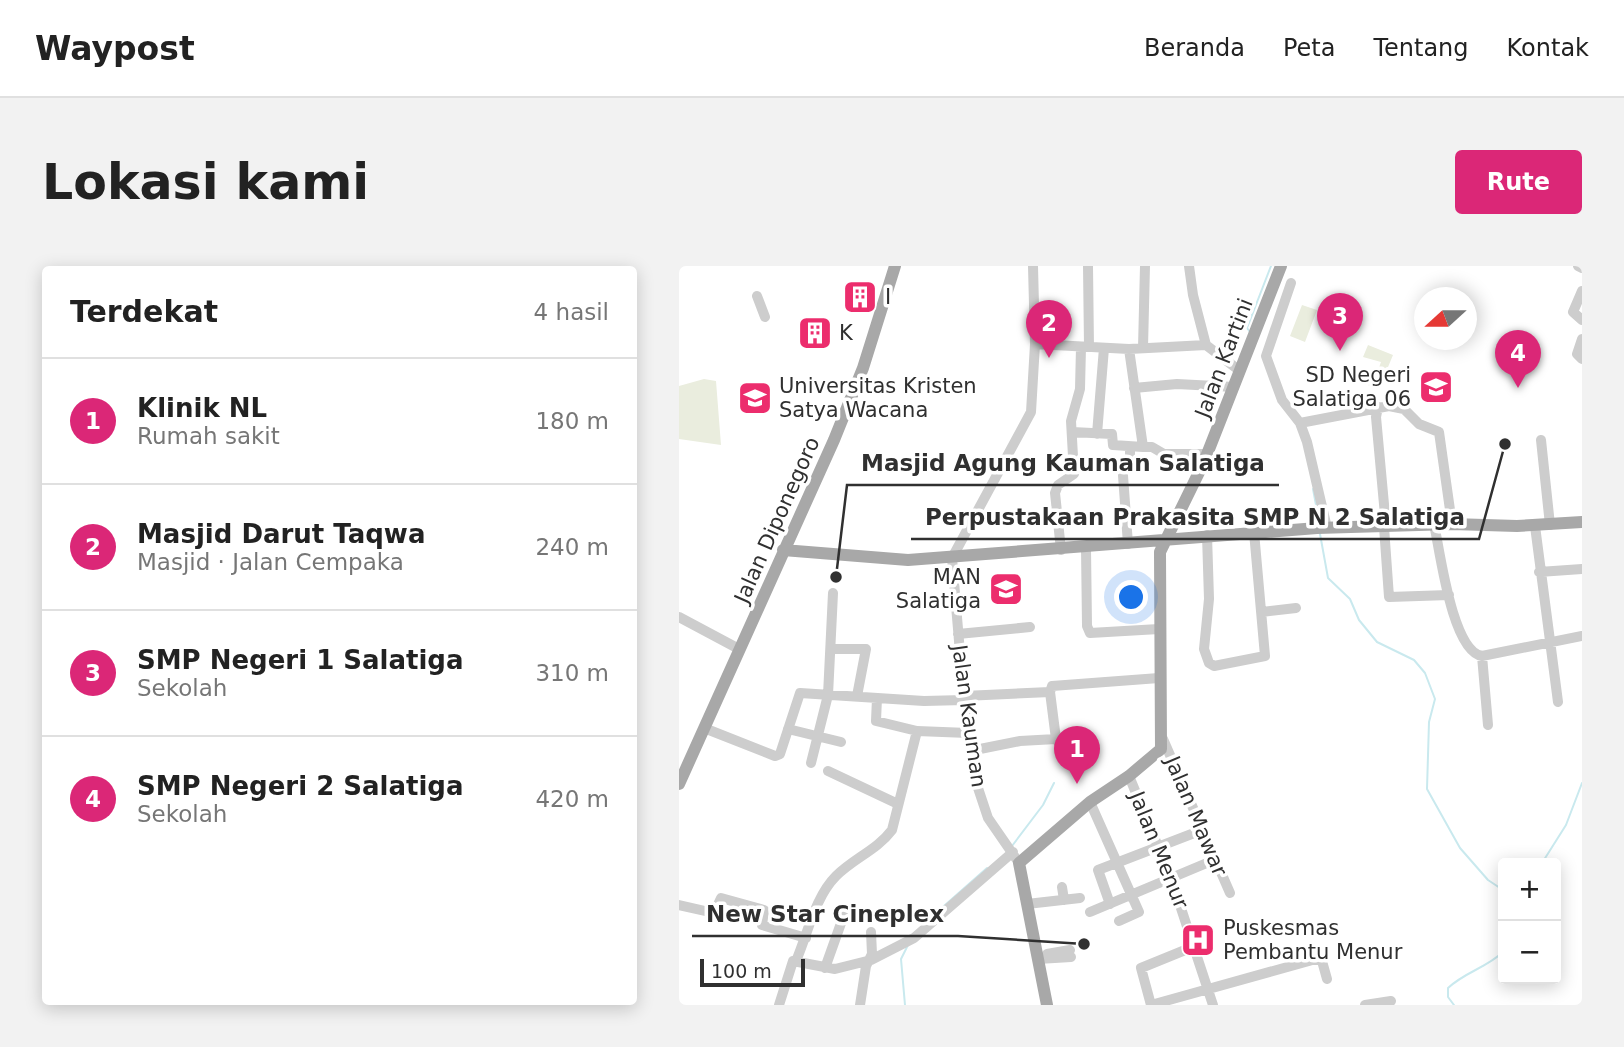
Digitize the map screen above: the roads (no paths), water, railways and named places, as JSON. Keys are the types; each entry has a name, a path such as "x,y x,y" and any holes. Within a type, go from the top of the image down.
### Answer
{"main road":[{"name":"Jalan Diponegoro","path":"679,785 783,550 800,518 863,368 895,266"},
{"name":"Jalan Kartini","path":"1163,739 1159,678 1162,600 1159,557 1207,454 1281,266"},
{"path":"783,550 860,558 952,558 1323,528 1434,524 1535,526 1582,522"},
{"path":"1047,1005 1042,959 1013,852 1156,756 1163,739"}],"street":[{"path":"952,558 1027,422 1033,403 1034,266"},
{"path":"1061,550 1055,493 1058,485 1074,474 1073,410 1080,389 1085,347 1088,266"},
{"path":"1143,348 1146,266"},
{"path":"1189,266 1195,306 1206,345 1240,371"},
{"path":"1291,283 1266,356 1282,400 1300,423 1323,528"},
{"path":"1582,291 1573,312 1582,320"},
{"path":"757,296 765,317"},
{"path":"1582,339 1577,354 1582,359"},
{"path":"1035,344 1129,349 1206,345"},
{"path":"1097,434 1104,348"},
{"path":"1129,349 1143,447"},
{"path":"1134,388 1177,384 1234,387"},
{"path":"1300,423 1378,407 1404,410 1419,424 1439,432 1451,524"},
{"path":"1378,407 1389,597 1449,595"},
{"path":"1072,432 1112,434 1112,445 1152,447 1164,454 1207,454"},
{"path":"1541,440 1550,525"},
{"path":"1128,544 1122,462 1130,458 1131,447"},
{"path":"1434,524 1449,595 1462,639 1473,653 1482,656 1548,645 1582,636"},
{"path":"1535,526 1548,645 1558,702"},
{"path":"1207,536 1209,599 1204,649 1209,663 1214,666 1265,656 1254,532"},
{"path":"1086,548 1087,626 1090,633 1159,629"},
{"name":"Jalan Kauman","path":"952,558 971,751 985,811 1013,852"},
{"path":"1539,572 1582,569"},
{"path":"811,763 828,695 832,649 832,593"},
{"path":"1262,612 1296,608"},
{"path":"679,617 739,649"},
{"path":"958,635 1030,627"},
{"path":"832,649 866,649 857,696"},
{"path":"1482,656 1488,725"},
{"path":"1065,751 1056,740 1050,692 1052,685 1159,678"},
{"path":"704,728 775,756 779,754 798,695 964,698 1050,692"},
{"path":"877,698 876,721 917,731 968,733"},
{"path":"788,729 841,742"},
{"path":"779,1005 788,969 796,961 828,887 838,874 882,843 892,830 917,731"},
{"name":"Jalan Mawar","path":"1163,739 1230,892"},
{"path":"971,751 1020,741 1056,740"},
{"path":"828,771 898,804"},
{"name":"Jalan Menur","path":"1129,776 1171,878 1213,1005"},
{"path":"1090,802 1138,913 1119,921"},
{"path":"1110,904 1097,871 1202,830"},
{"path":"796,961 835,969 871,960 910,940 1013,852"},
{"path":"1090,912 1215,860"},
{"path":"1062,887 1064,900"},
{"path":"679,905 714,914 721,898 764,910 762,925 806,938"},
{"path":"1027,904 1080,898"},
{"path":"825,968 845,912"},
{"path":"860,1005 866,966 871,960 871,932"},
{"path":"1195,946 1141,968 1151,1005 1173,1003 1316,959 1322,961 1327,979"},
{"path":"1042,959 1050,961 1071,954"},
{"path":"1365,1005 1391,1001"}],"waterway":[{"path":"1250,332 1247,328 1271,266"},
{"path":"1313,489 1319,521"},
{"path":"1320,534 1328,578 1350,599 1359,620 1377,642 1414,660 1425,673 1435,699 1429,722 1427,789 1460,848 1488,880 1498,887"},
{"path":"1012,846 1043,805 1054,783"},
{"path":"1545,858 1566,825 1582,783"},
{"path":"936,913 987,868"},
{"path":"905,1005 901,959 908,945"},
{"path":"1454,1005 1448,997 1448,988 1498,956"}],"place":[{"name":"I","path":"860,297"},
{"name":"K","path":"815,333"},
{"name":"SMP Negeri 1 Salatiga","path":"1340,351"},
{"name":"Masjid Darut Taqwa","path":"1049,358"},
{"name":"SD Negeri Salatiga 06","path":"1436,387"},
{"name":"SMP Negeri 2 Salatiga","path":"1518,388"},
{"name":"Universitas Kristen Satya Wacana","path":"755,398"},
{"name":"Perpustakaan Prakasita SMP N 2 Salatiga","path":"1505,444"},
{"name":"Masjid Agung Kauman Salatiga","path":"836,577"},
{"name":"MAN Salatiga","path":"1006,589"},
{"name":"Klinik NL","path":"1077,784"},
{"name":"Puskesmas Pembantu Menur","path":"1198,940"},
{"name":"New Star Cineplex","path":"1084,944"}]}
